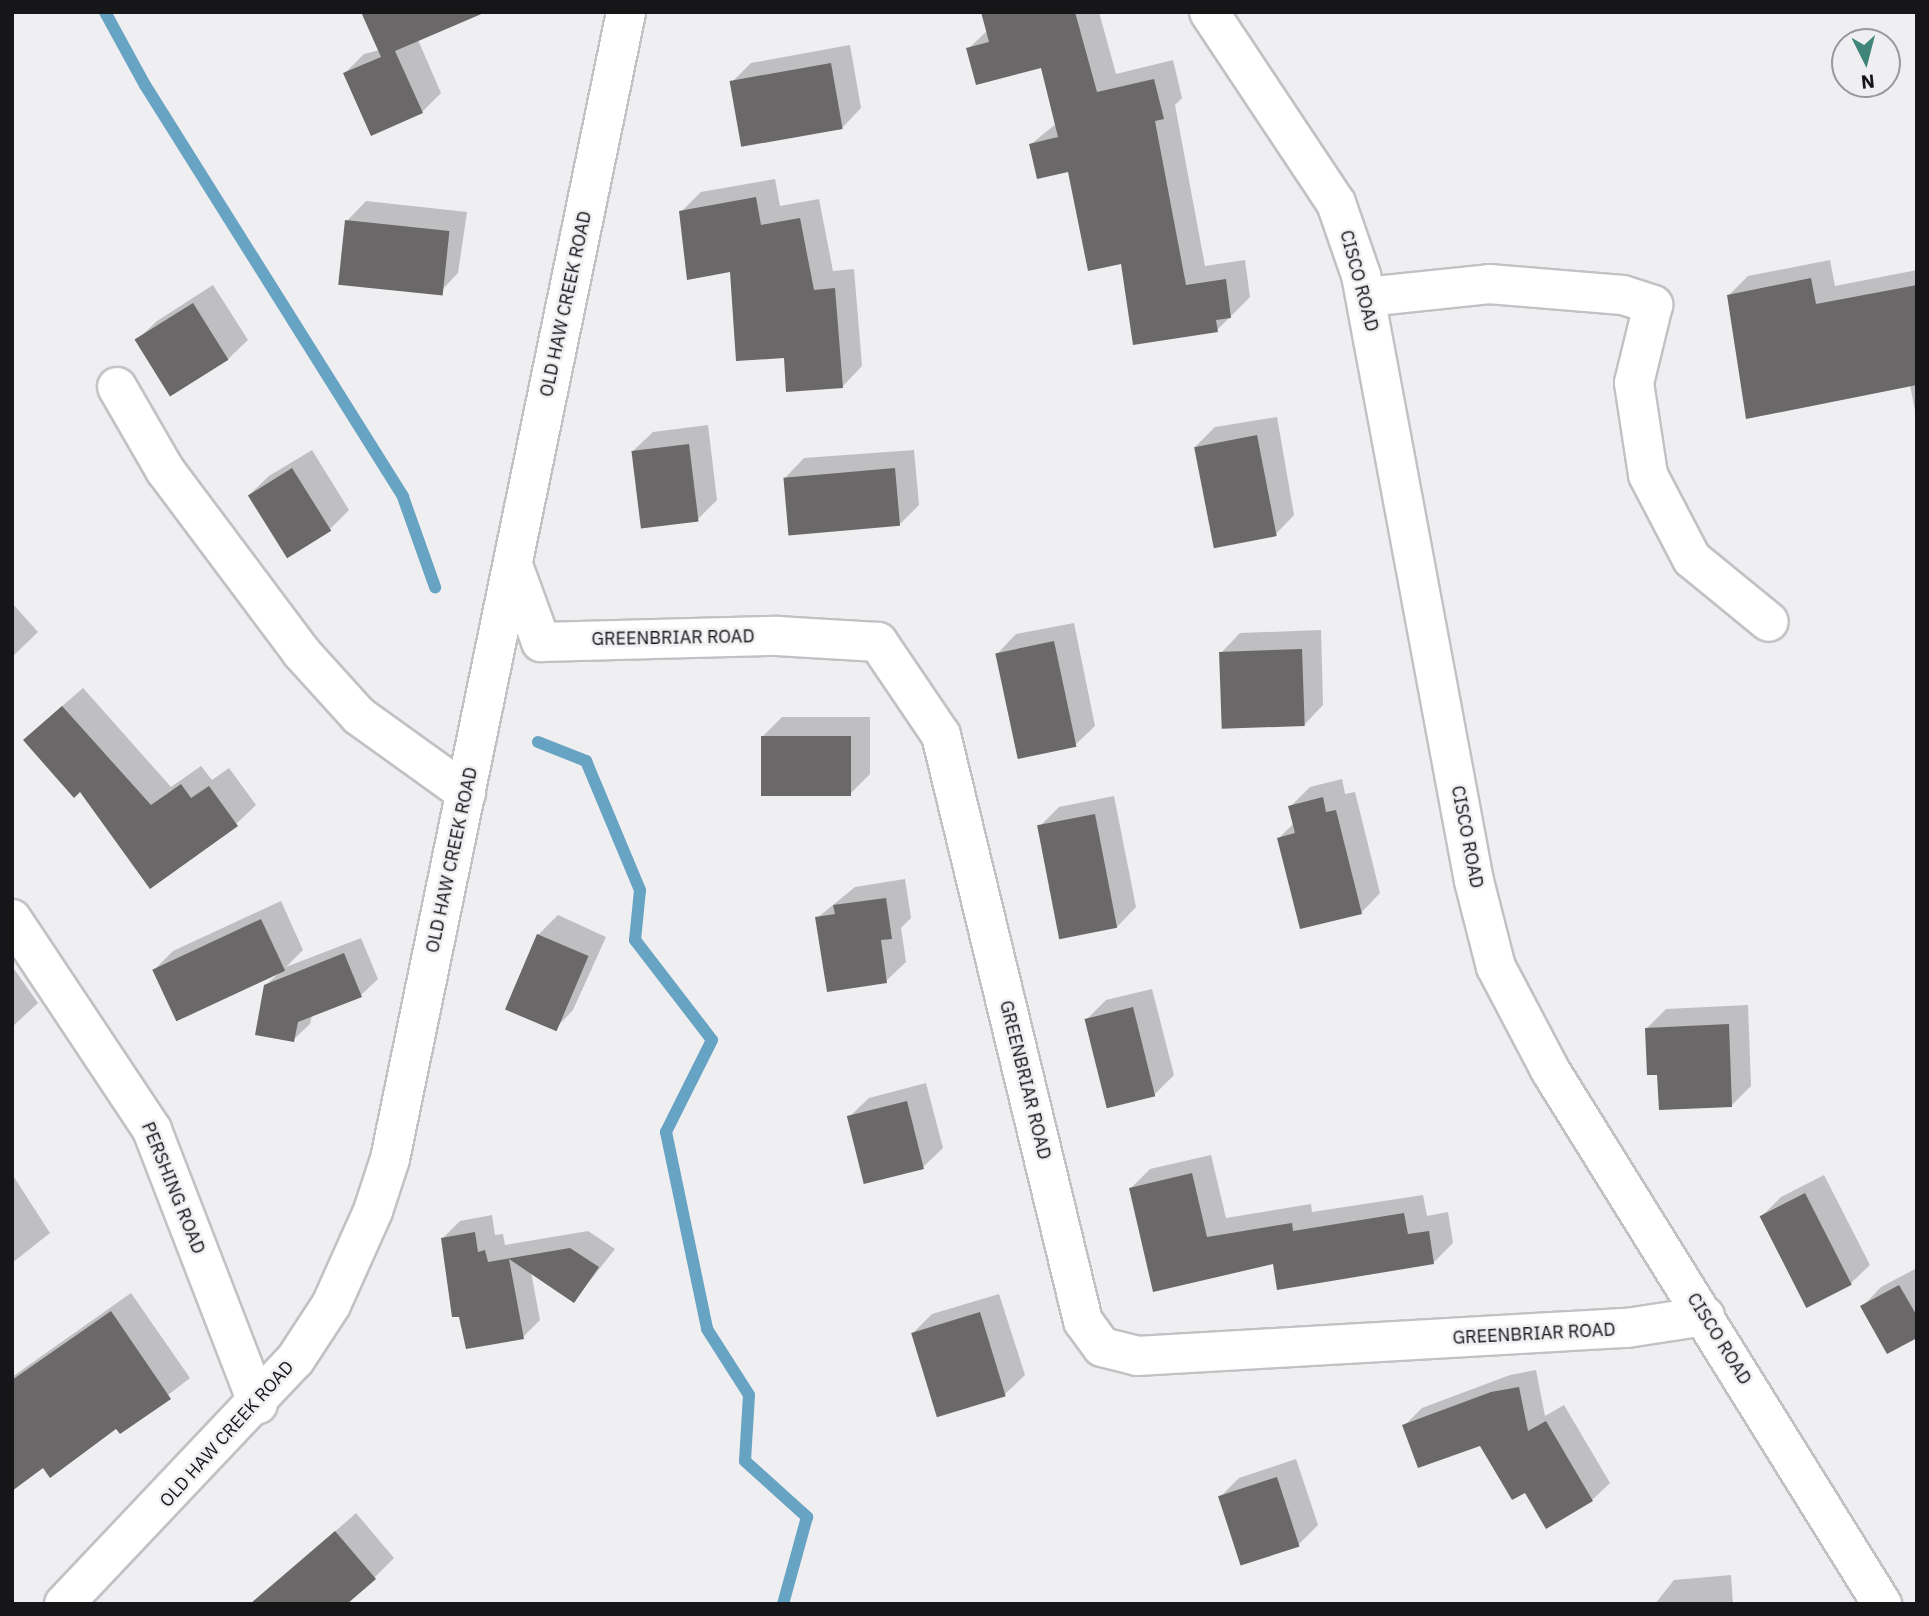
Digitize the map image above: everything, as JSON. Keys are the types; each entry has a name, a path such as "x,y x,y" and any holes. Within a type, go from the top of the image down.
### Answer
{"street":[{"name":"OLD HAW CREEK ROAD","path":"64,1604 258,1404 295,1360 331,1305 373,1211 390,1159 626,12"},
{"name":"CISCO ROAD","path":"1209,12 1336,203 1366,297 1474,881 1496,967 1550,1070 1882,1604"},
{"path":"1366,297 1489,284 1623,295 1653,305 1634,383 1648,475 1692,559 1769,622"},
{"path":"117,387 173,482 302,652 359,716 466,793"},
{"name":"GREENBRIAR ROAD","path":"513,565 541,642 777,636 878,642 941,735 1083,1321 1102,1347 1137,1356 1627,1328 1705,1316"},
{"name":"PERSHING ROAD","path":"12,919 152,1130 258,1404"}],"building":[{"path":"361,12 486,12 395,51 423,113 371,136 343,73 381,57"},
{"path":"981,12 1075,12 1097,92 1154,79 1164,119 1155,121 1186,285 1226,279 1231,318 1216,320 1218,332 1133,345 1121,264 1088,271 1068,172 1037,179 1029,144 1058,137 1041,68 976,85 966,48 989,42"},
{"path":"831,63 843,129 741,147 730,81"},
{"path":"756,197 761,225 800,218 814,290 835,288 843,388 786,392 784,358 736,361 730,272 687,280 679,211"},
{"path":"345,220 449,231 443,296 338,285"},
{"path":"1811,278 1816,304 1917,285 1917,385 1746,419 1727,295"},
{"path":"193,303 229,360 170,396 134,340"},
{"path":"1257,435 1277,536 1214,548 1194,447"},
{"path":"689,444 699,521 641,528 631,451"},
{"path":"292,468 331,531 287,558 248,496"},
{"path":"895,468 900,526 788,536 783,478"},
{"path":"1054,641 1076,747 1018,759 995,653"},
{"path":"1302,649 1305,726 1222,729 1219,652"},
{"path":"62,706 151,805 181,784 191,798 209,786 238,826 150,889 80,792 74,798 23,740"},
{"path":"761,736 851,736 851,796 761,796"},
{"path":"1323,797 1326,812 1336,810 1362,914 1300,929 1277,838 1295,833 1288,806"},
{"path":"1095,814 1117,928 1059,939 1037,825"},
{"path":"886,898 892,939 881,940 887,983 827,992 815,917 835,914 833,905"},
{"path":"261,919 285,971 176,1021 152,970"},
{"path":"537,934 589,956 557,1031 505,1009"},
{"path":"344,953 362,997 298,1022 294,1042 255,1035 264,985"},
{"path":"1133,1007 1155,1096 1107,1108 1084,1019"},
{"path":"1729,1024 1732,1107 1659,1110 1657,1075 1647,1075 1645,1028"},
{"path":"907,1101 924,1169 864,1184 847,1116"},
{"path":"1192,1173 1207,1237 1292,1223 1293,1231 1404,1213 1408,1234 1429,1231 1434,1264 1277,1290 1273,1264 1153,1292 1129,1188"},
{"path":"1805,1193 1852,1285 1806,1308 1760,1216"},
{"path":"475,1232 478,1252 485,1250 488,1262 570,1248 599,1267 574,1303 509,1259 524,1339 466,1349 459,1317 452,1317 441,1238"},
{"path":"1899,1285 1917,1316 1917,1338 1887,1354 1860,1306"},
{"path":"111,1311 171,1399 120,1434 116,1429 50,1478 43,1468 12,1491 12,1380"},
{"path":"980,1312 1006,1396 937,1417 911,1333"},
{"path":"1519,1387 1528,1431 1546,1421 1593,1501 1546,1529 1525,1493 1512,1500 1480,1446 1418,1468 1402,1425 1491,1392"},
{"path":"1277,1477 1300,1546 1241,1566 1218,1496"},
{"path":"335,1531 376,1579 347,1604 250,1604"}],"waterway":[{"path":"105,12 145,85 403,497 435,587"},
{"path":"538,742 586,761 640,890 635,940 712,1040 666,1132 707,1329 749,1395 745,1461 807,1517 783,1604"}]}
